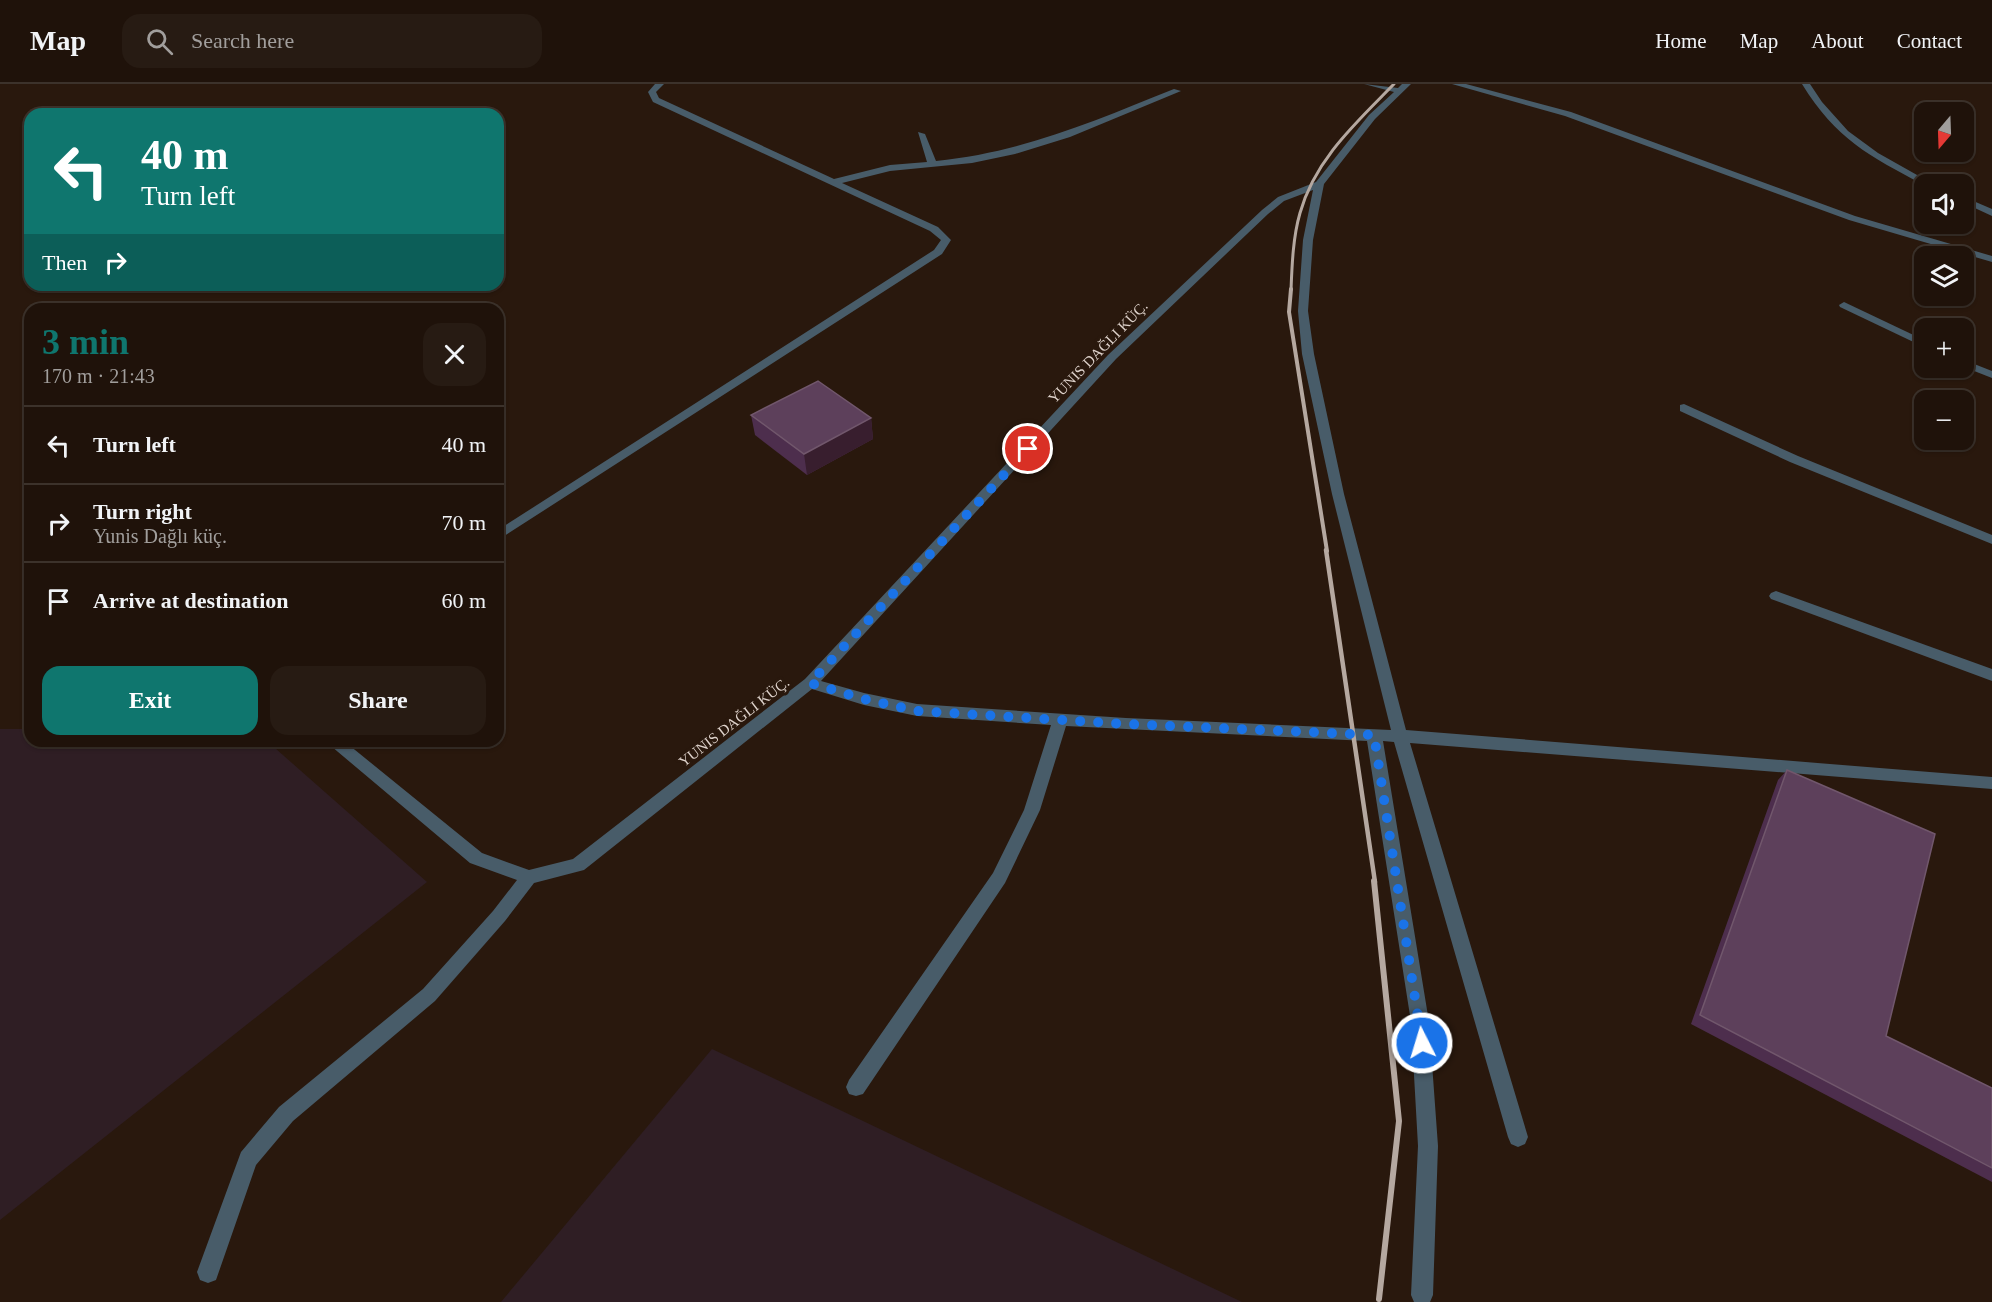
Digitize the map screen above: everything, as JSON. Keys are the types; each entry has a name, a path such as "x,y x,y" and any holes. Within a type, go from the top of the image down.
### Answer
{"street":[{"path":"504,532 938,252 946,240 934,229 656,100 652,92 660,84"},
{"path":"1368,84 1403,87"},
{"path":"1456,84 1568,114 1852,218 1992,259"},
{"path":"1806,84 1821,111 1846,136 1914,175"},
{"path":"1403,87 1372,117 1319,184 1308,240 1303,310 1308,354 1338,494 1400,736 1518,1137"},
{"path":"834,182 890,168 1012,152 1067,135 1177,91"},
{"path":"921,134 933,164"},
{"path":"340,747 476,858 529,876 578,865 810,683 1112,357 1265,212 1281,200 1319,184"},
{"path":"1974,205 1992,213"},
{"path":"1844,305 1914,339"},
{"path":"1974,367 1992,375"},
{"path":"1684,408 1794,459 1992,540"},
{"path":"1776,596 1992,675"},
{"path":"810,683 864,699 917,711 1400,736 1992,783"},
{"path":"856,1087 999,878 1032,810 1061,719"},
{"path":"1374,735 1420,1022 1428,1146 1422,1295"},
{"path":"208,1272 248,1159 286,1114 429,995 499,916 529,876"}],"shaded area":[{"path":"0,729 24,729 24,747 274,747 427,882 0,1220"},
{"path":"712,1049 1242,1302 501,1302"}],"building":[{"path":"818,381 871,418 804,454 751,415"},
{"path":"1787,770 1935,834 1886,1036 1992,1088 1992,1168 1700,1015"}],"railway":[{"path":"1291,290 1293,251 1298,222 1316,175 1339,142 1394,84"},
{"path":"1291,289 1289,312 1327,551"},
{"path":"1326,550 1375,882"},
{"path":"1374,881 1399,1121 1379,1299"}],"route":[{"path":"1028,449 810,683 864,699 917,711 1126,724 1374,735 1422,1043"}]}
